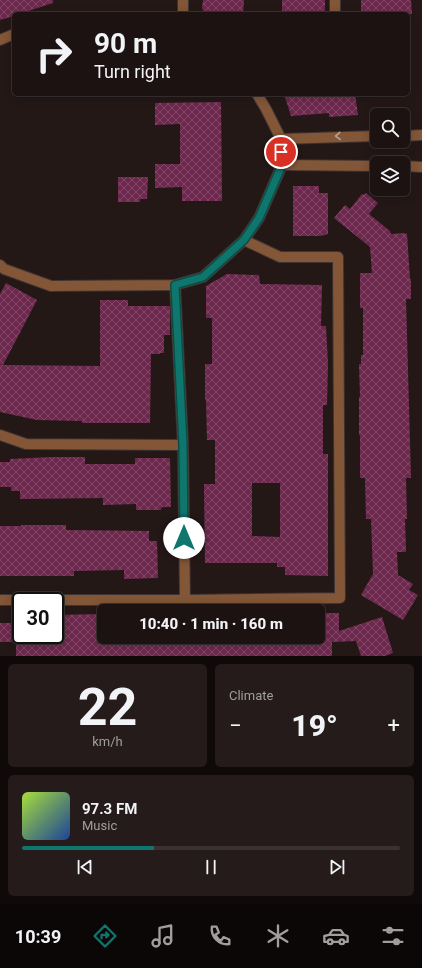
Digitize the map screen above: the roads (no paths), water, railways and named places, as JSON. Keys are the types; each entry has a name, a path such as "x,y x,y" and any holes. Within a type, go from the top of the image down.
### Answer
{"street":[{"path":"182,0 182,12"},
{"path":"335,0 335,12"},
{"path":"0,40 12,35"},
{"path":"0,265 4,269 51,286 175,285 203,277 244,240 259,218 282,165 281,139 258,96"},
{"path":"410,136 422,135"},
{"path":"281,139 370,136"},
{"path":"282,165 370,166"},
{"path":"410,166 422,166"},
{"path":"0,600 340,598 338,257 280,257 244,240"},
{"path":"175,285 183,445 185,600"},
{"path":"0,435 26,444 183,445"}]}
